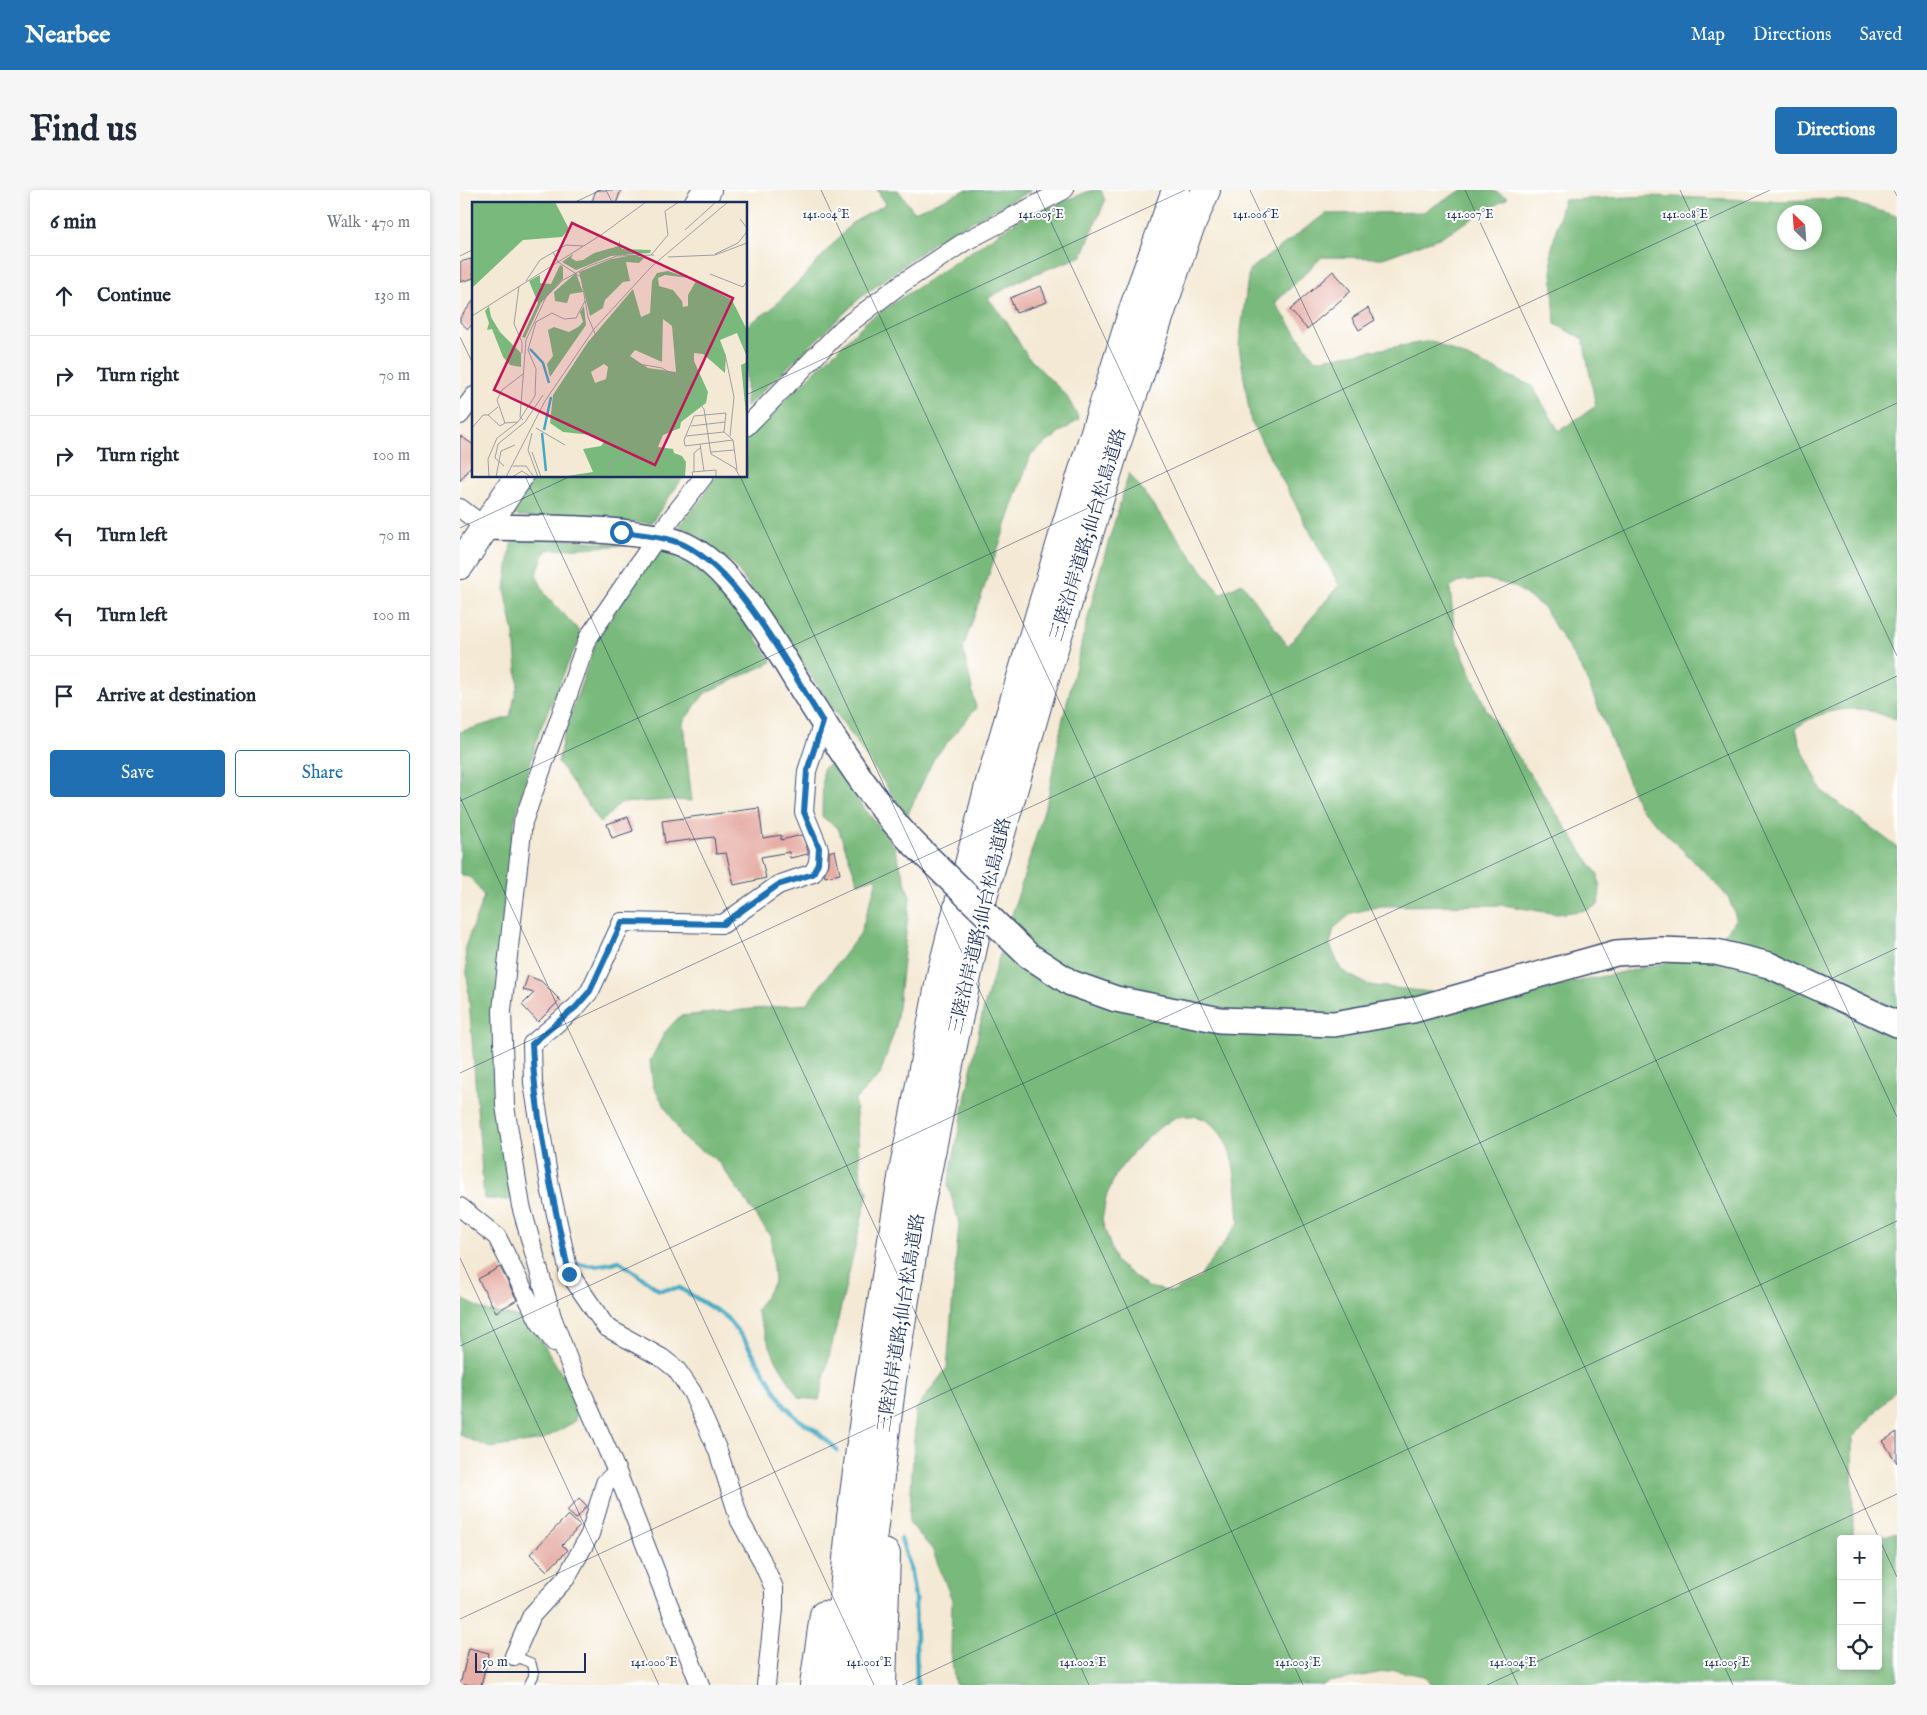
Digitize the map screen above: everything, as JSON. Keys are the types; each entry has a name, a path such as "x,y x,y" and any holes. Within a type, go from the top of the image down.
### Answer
{"main road":[{"path":"699,202 707,190"},
{"name":"三陸沿岸道路;仙台松島道路","path":"857,1685 881,1381 902,1178 942,970 990,782 1073,502 1136,304 1176,190"},
{"name":"三陸沿岸道路;仙台松島道路","path":"835,1685 851,1517 919,1212 984,893 1045,678 1116,445 1187,235 1206,190"},
{"path":"460,565 518,478"},
{"path":"814,1685 836,1531 881,1381"},
{"path":"881,1381 882,1685"}],"street":[{"path":"748,425 842,329 901,284 964,242 1064,190"},
{"path":"460,415 472,399"},
{"path":"700,1685 617,1472 571,1367 552,1317 522,1206 505,1106 502,1010 523,822 588,638 657,537 702,478"},
{"path":"460,508 485,527 594,530 657,537 684,545 708,560 728,579 767,633 823,722 892,819 910,840 1028,955 1071,983 1116,999 1220,1020 1334,1024 1413,1010 1616,953 1662,950 1716,952 1769,965 1897,1024"},
{"path":"766,1685 774,1609 774,1588 761,1559 740,1521 718,1451 692,1392 676,1370 662,1358 606,1327 569,1274 550,1187 533,1083 532,1044 576,1007 590,991 622,922 723,924 778,885 813,874 818,863 819,848 804,812 807,771 823,722"},
{"path":"460,1208 497,1237 540,1321 571,1367"},
{"path":"514,1656 532,1615 566,1578 590,1534 606,1483 617,1472"}],"lane":[{"path":"514,1656 531,1663 534,1675 529,1685"}],"green space":[{"path":"877,190 898,190 914,212 966,190 1032,190 937,240 859,299 748,405 748,325 770,310 852,223 886,204"},
{"path":"1092,190 1101,190 1105,201 1082,256 1027,277 988,298 1006,321 1027,356 1066,395 1079,419 1031,454 963,648 976,708 933,760 907,816 734,564 678,526 698,504 715,478 748,478 748,436 867,321 1020,219"},
{"path":"1462,190 1492,190 1508,198 1439,238 1383,258 1322,257 1275,303 1315,360 1431,341 1532,386 1559,431 1596,406 1583,339 1555,324 1551,252 1563,200 1651,196 1777,201 1838,199 1897,216 1897,720 1867,710 1848,709 1820,715 1796,728 1800,745 1822,791 1897,847 1897,1389 1852,1438 1853,1535 1837,1535 1837,1670 1882,1670 1882,1537 1897,1532 1897,1685 1432,1685 1423,1676 1394,1670 1321,1685 955,1685 951,1653 952,1600 932,1549 909,1523 916,1409 947,1368 959,1223 948,1185 983,1010 1048,797 1062,722 1099,574 1129,473 1220,594 1242,583 1288,646 1339,585 1251,422 1239,346 1249,270 1325,214 1423,212","holes":["1485,579 1514,586 1543,607 1584,673 1639,807 1716,883 1729,899 1736,918 1727,932 1669,962 1508,997 1476,997 1368,985 1341,970 1330,945 1334,928 1352,913 1381,906 1503,905 1557,914 1587,910 1598,905 1600,889 1598,875 1486,709 1455,636 1450,588 1461,581","1176,1117 1199,1117 1212,1124 1221,1135 1228,1148 1232,1162 1239,1222 1199,1278 1173,1292 1148,1287 1116,1262 1102,1221 1106,1197 1117,1172 1138,1147 1160,1127"]},
{"path":"532,478 683,478 651,523 517,516 514,504"},
{"path":"519,535 629,545 546,550 536,574 545,594 582,634 539,732 515,819 505,885 497,987 497,1091 511,1200 484,1199 465,947 484,896 471,878 460,874 460,732 510,717 518,683 514,634 505,590 511,544"},
{"path":"671,549 689,560 728,595 772,662 705,693 683,722 692,801 672,800 620,803 601,823 558,762 564,734 597,639 656,550"},
{"path":"833,762 858,800 894,846 910,897 896,1026 880,1075 855,1100 861,1179 868,1192 819,1400 799,1398 775,1358 756,1311 774,1282 771,1237 717,1160 684,1139 653,1086 650,1061 665,1032 680,1016 806,1004 860,934 875,887 876,877 858,883 838,828 822,817 823,768"},
{"path":"460,1298 486,1311 528,1319 580,1404 574,1422 542,1440 490,1448 460,1435"}],"building":[{"path":"596,190 621,190 617,202 592,202"},
{"path":"471,259 472,279 460,282 460,262"},
{"path":"1333,271 1351,291 1307,329 1290,310"},
{"path":"1041,286 1047,302 1016,313 1010,298"},
{"path":"472,303 472,324 468,329 460,322 460,318"},
{"path":"1368,308 1375,320 1359,330 1352,318"},
{"path":"460,436 472,444 472,464 460,481"},
{"path":"759,808 763,838 781,835 781,840 802,835 808,851 808,854 790,858 789,852 761,857 766,878 734,885 726,853 716,854 714,837 665,843 662,821"},
{"path":"628,817 633,831 612,838 607,824"},
{"path":"835,850 840,874 825,877 824,874 829,864 829,852"},
{"path":"528,976 541,981 562,1002 559,1001 538,1022 522,1005 534,993 523,990"},
{"path":"500,1267 517,1300 496,1312 478,1279"},
{"path":"1897,1432 1897,1463 1883,1441"},
{"path":"579,1498 587,1506 576,1519 567,1511"},
{"path":"568,1515 580,1526 562,1545 568,1550 547,1571 530,1554"},
{"path":"469,1648 489,1653 481,1685 460,1685"}],"waterway":[{"path":"573,1261 589,1266 619,1261 659,1290 680,1288 725,1316 744,1339 785,1406 798,1419 815,1430 837,1450"},
{"path":"901,1539 910,1567 915,1598 917,1685"}],"route":[{"path":"569,1274 550,1187 533,1083 532,1044 576,1007 590,991 622,922 723,924 778,885 813,874 818,863 819,848 804,812 807,771 823,722 748,606 728,579 708,560 684,545 657,537 621,532"}]}
